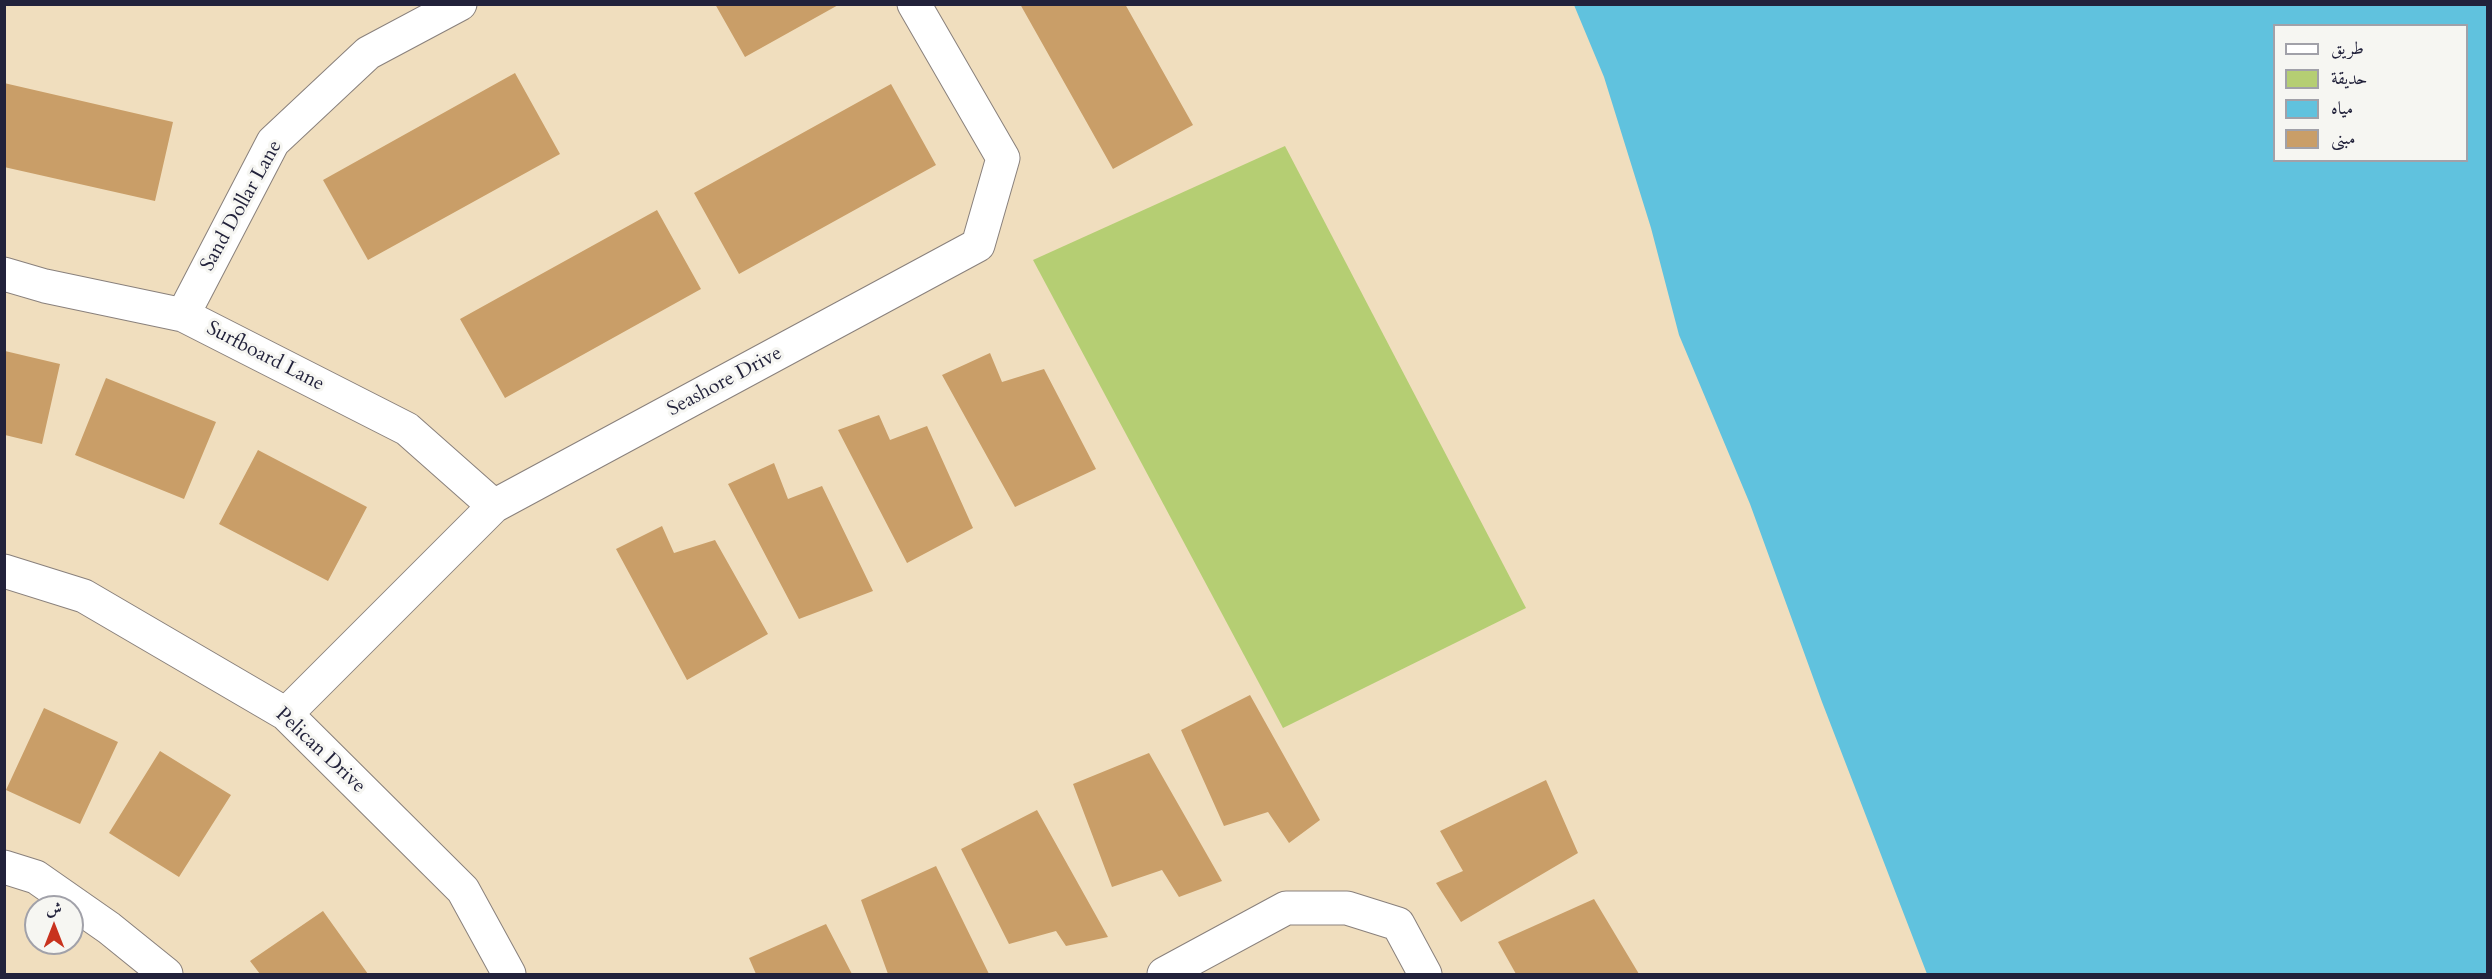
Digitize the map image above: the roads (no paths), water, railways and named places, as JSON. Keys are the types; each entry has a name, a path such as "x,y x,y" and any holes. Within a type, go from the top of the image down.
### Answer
{"street":[{"name":"Sand Dollar Lane","path":"183,315 273,142 368,53 460,4"},
{"name":"Seashore Drive","path":"286,714 494,506 978,245 1003,159 914,4"},
{"name":"Surfboard Lane","path":"4,274 45,286 183,315 407,429 494,506"},
{"name":"Pelican Drive","path":"4,570 84,596 286,714 463,890 509,975"},
{"path":"4,867 36,877 109,928 166,975"},
{"path":"1164,975 1286,908 1347,908 1398,924 1425,975"}],"water":[{"path":"1574,5 2487,5 2487,974 1927,974 1822,702 1750,504 1679,335 1651,228 1604,77"}]}
